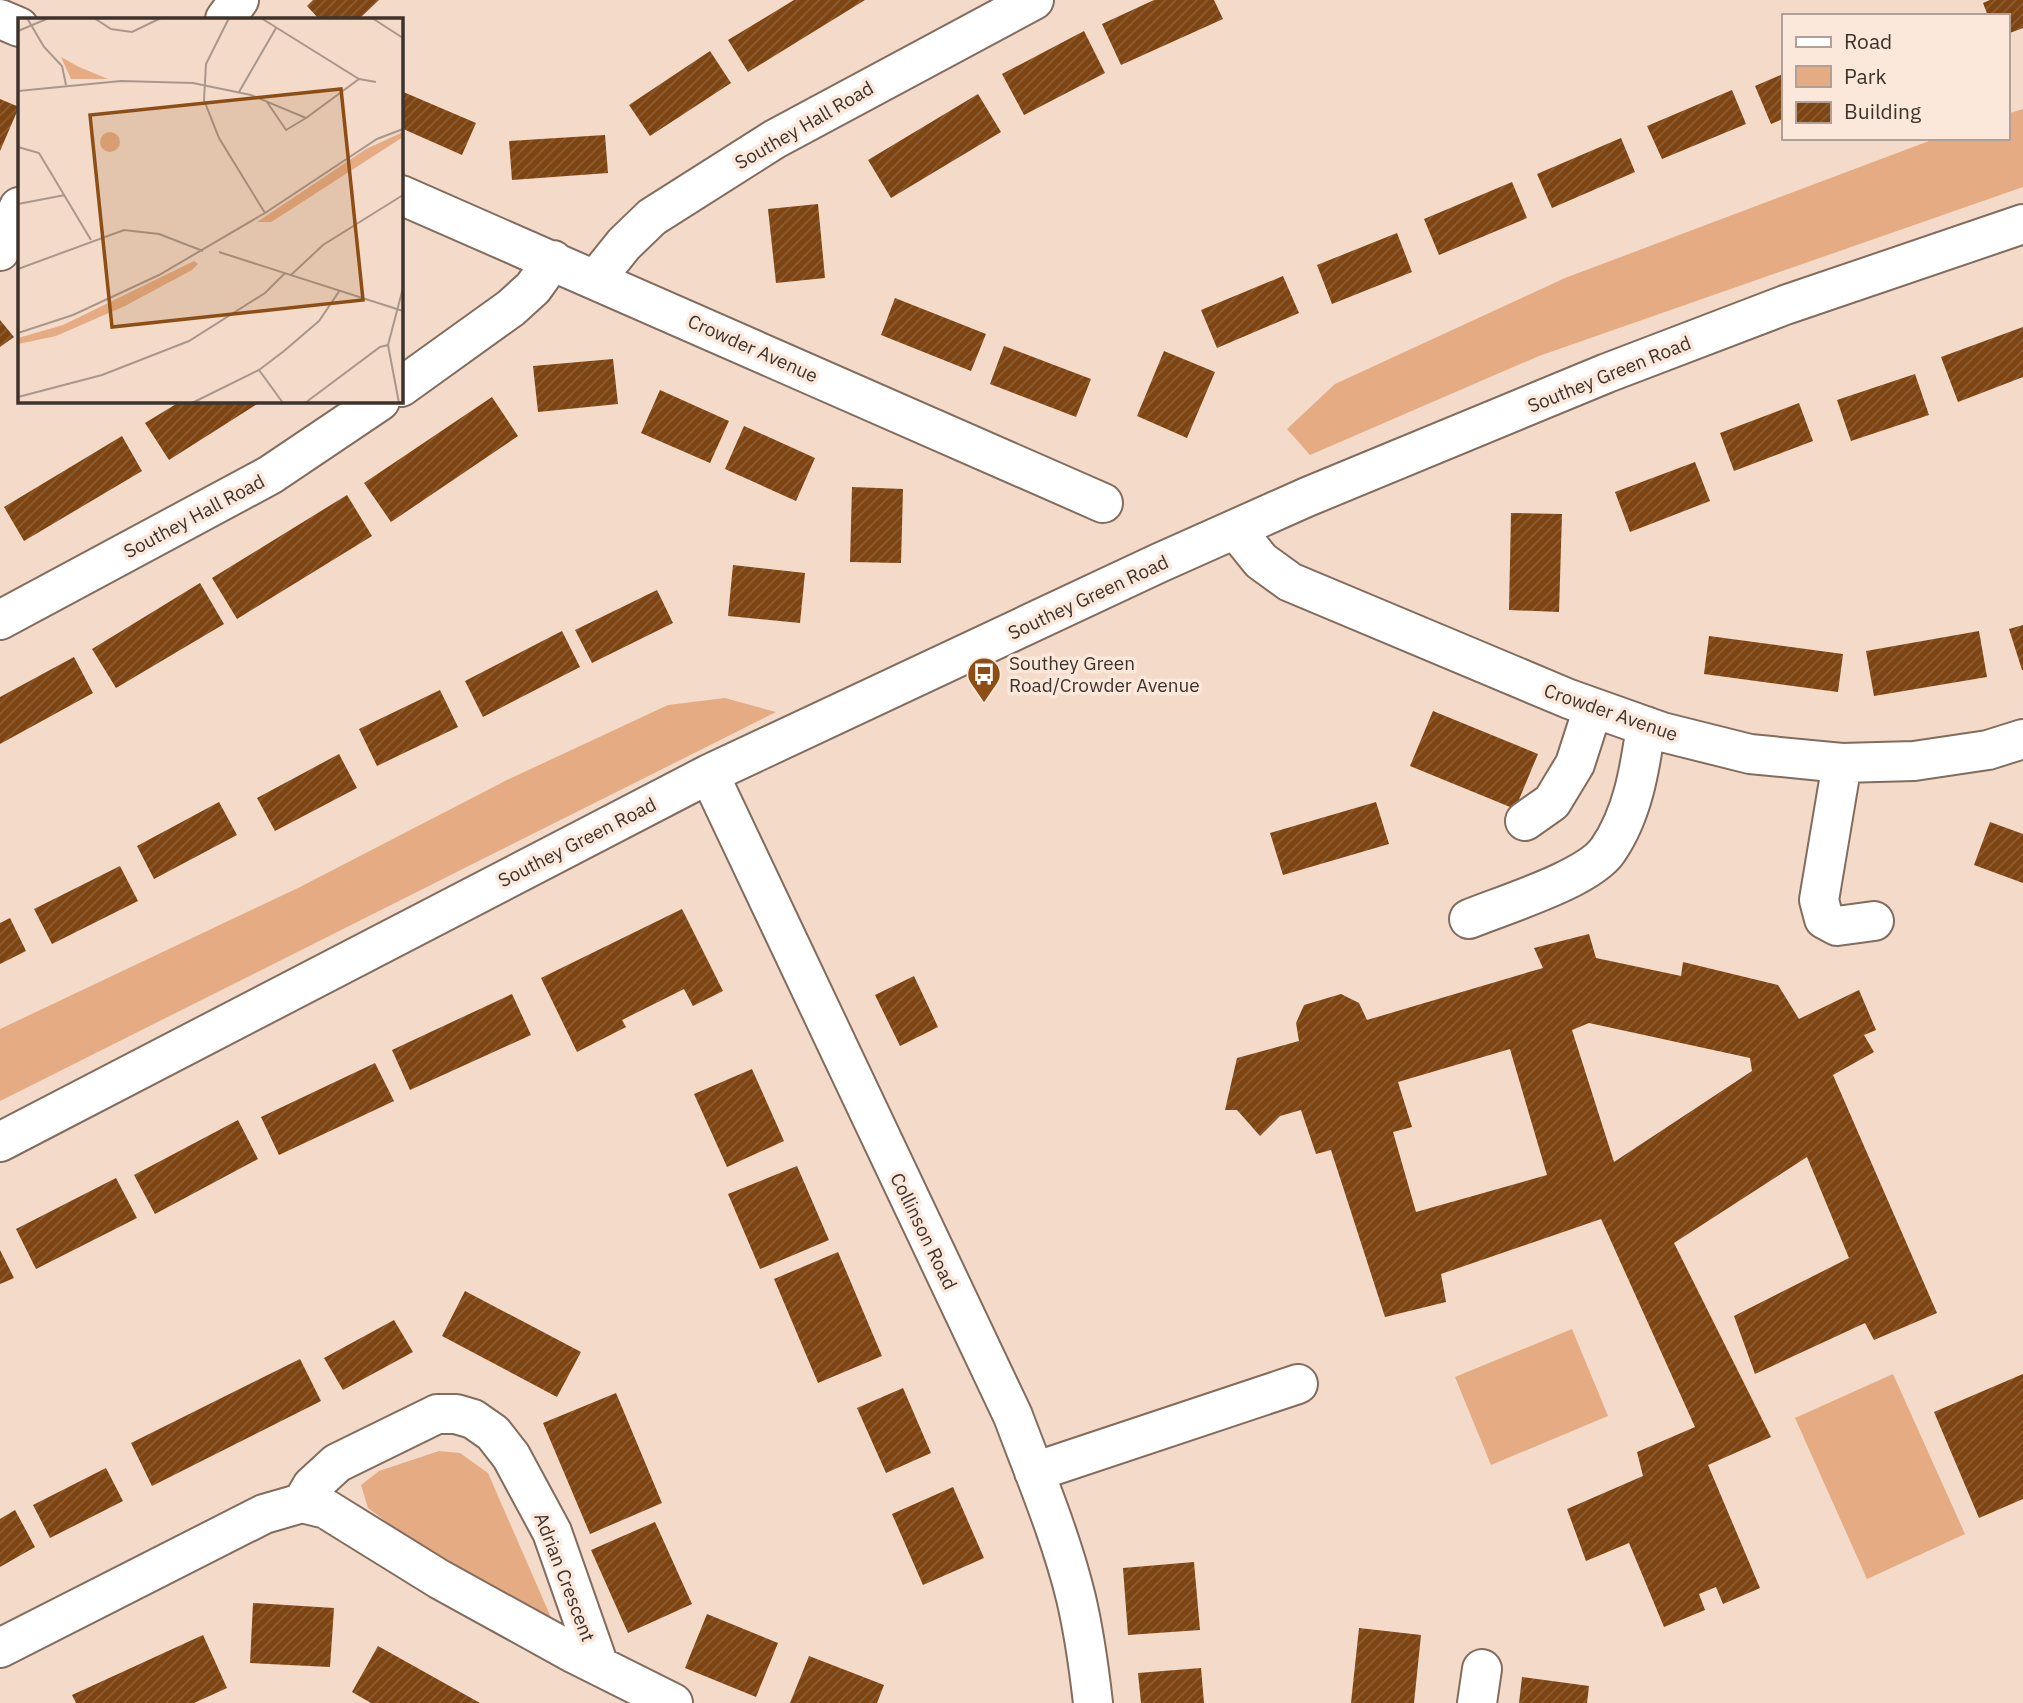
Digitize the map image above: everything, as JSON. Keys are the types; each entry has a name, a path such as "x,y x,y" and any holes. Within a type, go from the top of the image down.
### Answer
{"street":[{"path":"226,18 239,0"},
{"name":"Southey Hall Road","path":"596,279 624,244 652,217 753,153 1034,0"},
{"path":"0,19 18,27"},
{"name":"Crowder Avenue","path":"402,195 1103,503"},
{"path":"0,251 18,209"},
{"name":"Southey Green Road","path":"0,1142 709,774 1159,563 1329,488 1607,373 1785,305 2023,224"},
{"path":"402,386 511,308 533,288 553,260"},
{"name":"Southey Hall Road","path":"0,620 270,475 379,402"},
{"name":"Crowder Avenue","path":"1236,530 1261,561 1290,582 1593,708 1646,726 1750,754 1842,763 1914,761 1988,750 2023,739"},
{"path":"1525,821 1552,802 1575,764 1593,708"},
{"path":"1469,919 1575,877 1607,852 1627,814 1640,765 1646,726"},
{"path":"1842,763 1819,900 1824,919 1837,926 1874,921"},
{"name":"Collinson Road","path":"709,774 1013,1416 1075,1596 1093,1703"},
{"path":"1034,1472 1298,1384"},
{"name":"Adrian Crescent","path":"599,1666 552,1532 511,1456 493,1433 473,1419 456,1414 437,1414 337,1463 312,1486 302,1503 326,1509 439,1579 599,1666 673,1703"},
{"path":"0,1648 264,1514 302,1503"}],"green space":[{"path":"2023,109 2023,187 1539,356 1310,455 1287,429 1335,384 1565,278 1932,140 2009,140 2009,113"},
{"path":"725,698 776,712 0,1101 0,1029 298,888 507,780 668,705"},
{"path":"1572,1329 1608,1416 1491,1465 1455,1377"},
{"path":"1893,1374 1965,1534 1867,1579 1795,1418"},
{"path":"439,1451 460,1453 488,1473 553,1622 403,1534 368,1508 361,1485 379,1471"}],"building":[{"path":"313,0 379,0 360,18 318,18 307,6"},
{"path":"794,0 865,0 748,72 728,40"},
{"path":"1154,0 1214,0 1223,19 1121,65 1102,24"},
{"path":"1990,0 2023,0 2023,28 2009,33 2009,14 1987,14 1983,3"},
{"path":"1084,31 1105,73 1024,115 1002,74"},
{"path":"710,51 731,83 650,136 629,105"},
{"path":"1782,74 1782,119 1771,124 1755,86"},
{"path":"1732,90 1746,124 1662,159 1647,126"},
{"path":"402,91 476,123 462,155 402,128"},
{"path":"978,94 1001,132 891,198 868,160"},
{"path":"0,99 18,107 18,109 0,151"},
{"path":"605,135 608,173 512,180 509,141"},
{"path":"1621,138 1635,172 1552,208 1537,174"},
{"path":"1512,182 1527,218 1439,255 1424,219"},
{"path":"818,204 825,278 776,283 768,209"},
{"path":"1397,233 1412,272 1332,304 1317,265"},
{"path":"1283,276 1299,313 1217,348 1201,310"},
{"path":"895,298 986,334 971,371 881,335"},
{"path":"0,320 14,337 0,347"},
{"path":"2023,327 2023,377 1958,402 1941,357"},
{"path":"1004,346 1091,379 1076,417 990,384"},
{"path":"1164,351 1215,372 1187,438 1137,416"},
{"path":"613,359 618,404 538,412 533,366"},
{"path":"1915,374 1929,415 1851,441 1837,400"},
{"path":"660,390 729,421 710,463 641,433"},
{"path":"492,397 518,436 391,522 364,483"},
{"path":"179,402 260,402 169,460 145,423"},
{"path":"1799,403 1813,441 1734,471 1720,433"},
{"path":"744,426 815,458 796,501 725,469"},
{"path":"122,436 142,471 24,541 4,507"},
{"path":"1695,462 1710,501 1630,532 1615,492"},
{"path":"852,487 903,489 901,563 850,562"},
{"path":"347,495 372,536 237,619 212,578"},
{"path":"1511,513 1562,514 1559,612 1509,610"},
{"path":"733,565 805,573 800,623 728,616"},
{"path":"200,583 224,624 116,688 92,649"},
{"path":"657,590 673,623 592,663 575,630"},
{"path":"2023,625 2023,670 2022,670 2009,629"},
{"path":"562,631 580,667 483,717 465,681"},
{"path":"1979,631 1987,677 1874,696 1866,651"},
{"path":"1709,636 1843,654 1838,692 1704,674"},
{"path":"74,657 93,693 0,744 0,697"},
{"path":"440,690 458,727 377,766 359,729"},
{"path":"1433,711 1538,754 1515,809 1410,766"},
{"path":"339,754 357,788 275,831 257,798"},
{"path":"219,802 237,835 154,879 137,846"},
{"path":"1376,802 1389,844 1283,875 1270,833"},
{"path":"1990,822 2023,834 2023,883 1974,865"},
{"path":"120,866 138,901 52,944 34,909"},
{"path":"682,909 723,991 693,1006 684,989 622,1020 626,1027 577,1052 541,978"},
{"path":"10,918 26,951 0,964 0,923"},
{"path":"1589,934 1596,958 1681,976 1683,962 1778,985 1799,1019 1859,990 1876,1030 1864,1035 1874,1052 1833,1075 1937,1313 1874,1340 1865,1323 1755,1374 1734,1316 1849,1258 1807,1157 1674,1243 1771,1437 1708,1465 1760,1588 1723,1604 1716,1587 1699,1594 1705,1610 1664,1627 1629,1543 1586,1561 1567,1509 1643,1476 1637,1452 1695,1427 1601,1219 1441,1274 1446,1302 1385,1317 1331,1150 1316,1154 1301,1110 1280,1116 1260,1136 1237,1110 1225,1110 1237,1058 1299,1041 1296,1023 1304,1005 1341,994 1359,1003 1367,1020 1543,968 1534,948","holes":["1589,1023 1750,1058 1752,1071 1614,1162 1572,1030","1510,1049 1547,1175 1416,1212 1393,1132 1412,1127 1398,1082"]},
{"path":"914,976 938,1027 900,1046 875,995"},
{"path":"512,994 531,1035 410,1090 392,1050"},
{"path":"375,1063 394,1101 279,1155 261,1117"},
{"path":"752,1069 784,1141 727,1167 694,1094"},
{"path":"238,1120 258,1159 155,1214 134,1175"},
{"path":"797,1166 829,1240 760,1269 728,1194"},
{"path":"116,1178 137,1218 36,1269 16,1229"},
{"path":"0,1250 14,1278 0,1284"},
{"path":"838,1252 882,1356 818,1383 774,1279"},
{"path":"465,1291 581,1352 557,1397 442,1336"},
{"path":"394,1320 413,1352 343,1390 324,1358"},
{"path":"300,1359 321,1401 152,1486 131,1443"},
{"path":"2023,1374 2023,1499 1979,1518 1934,1412"},
{"path":"903,1388 931,1453 886,1473 857,1408"},
{"path":"616,1393 662,1503 590,1534 543,1423"},
{"path":"106,1468 123,1501 50,1538 33,1505"},
{"path":"953,1487 984,1558 923,1585 892,1514"},
{"path":"15,1510 35,1547 0,1567 0,1519"},
{"path":"655,1522 692,1604 628,1633 591,1550"},
{"path":"1194,1562 1200,1630 1128,1635 1123,1568"},
{"path":"253,1603 334,1608 330,1667 250,1663"},
{"path":"707,1614 778,1643 756,1697 685,1668"},
{"path":"1359,1628 1421,1635 1414,1703 1351,1703"},
{"path":"203,1635 227,1688 194,1703 76,1703 72,1695"},
{"path":"378,1646 480,1703 371,1703 352,1692"},
{"path":"809,1656 884,1685 877,1703 790,1703"},
{"path":"1201,1668 1204,1703 1141,1703 1138,1673"},
{"path":"1522,1677 1589,1686 1587,1703 1519,1703"}],"place":[{"name":"Southey Green Road/Crowder Avenue","path":"984,704"}]}
